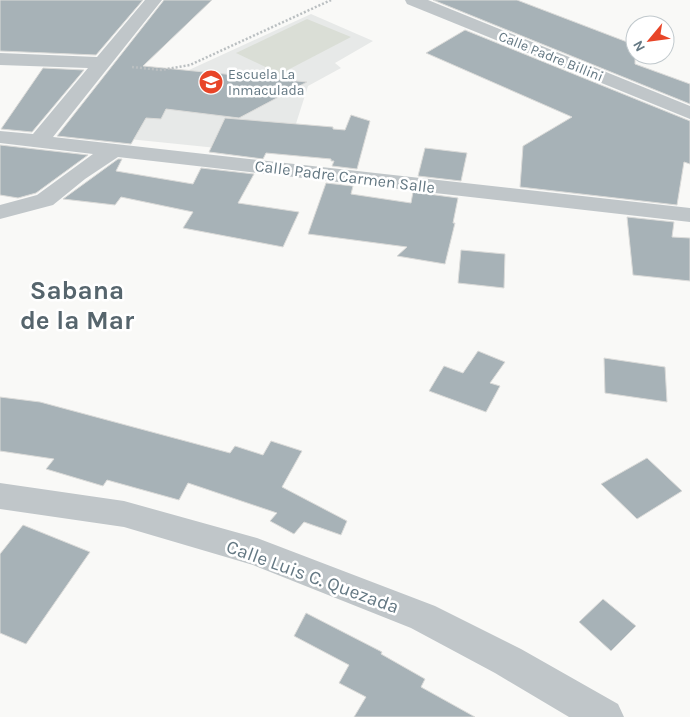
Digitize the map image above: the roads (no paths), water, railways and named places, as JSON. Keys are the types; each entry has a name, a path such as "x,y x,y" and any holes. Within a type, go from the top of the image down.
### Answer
{"street":[{"path":"39,141 154,0"},
{"name":"Calle Padre Billini","path":"413,0 690,113"},
{"path":"0,59 101,63"},
{"name":"Calle Padre Carmen Salle","path":"0,138 116,149 690,215"},
{"path":"0,212 44,200 77,174 116,149"},
{"name":"Calle Luis C. Quezada","path":"0,496 124,514 258,552 423,617 508,661 605,717"}],"place":[{"name":"Escuela La Inmaculada","path":"211,82"}],"district":[{"name":"Sabana de la Mar","path":"77,305"}]}
